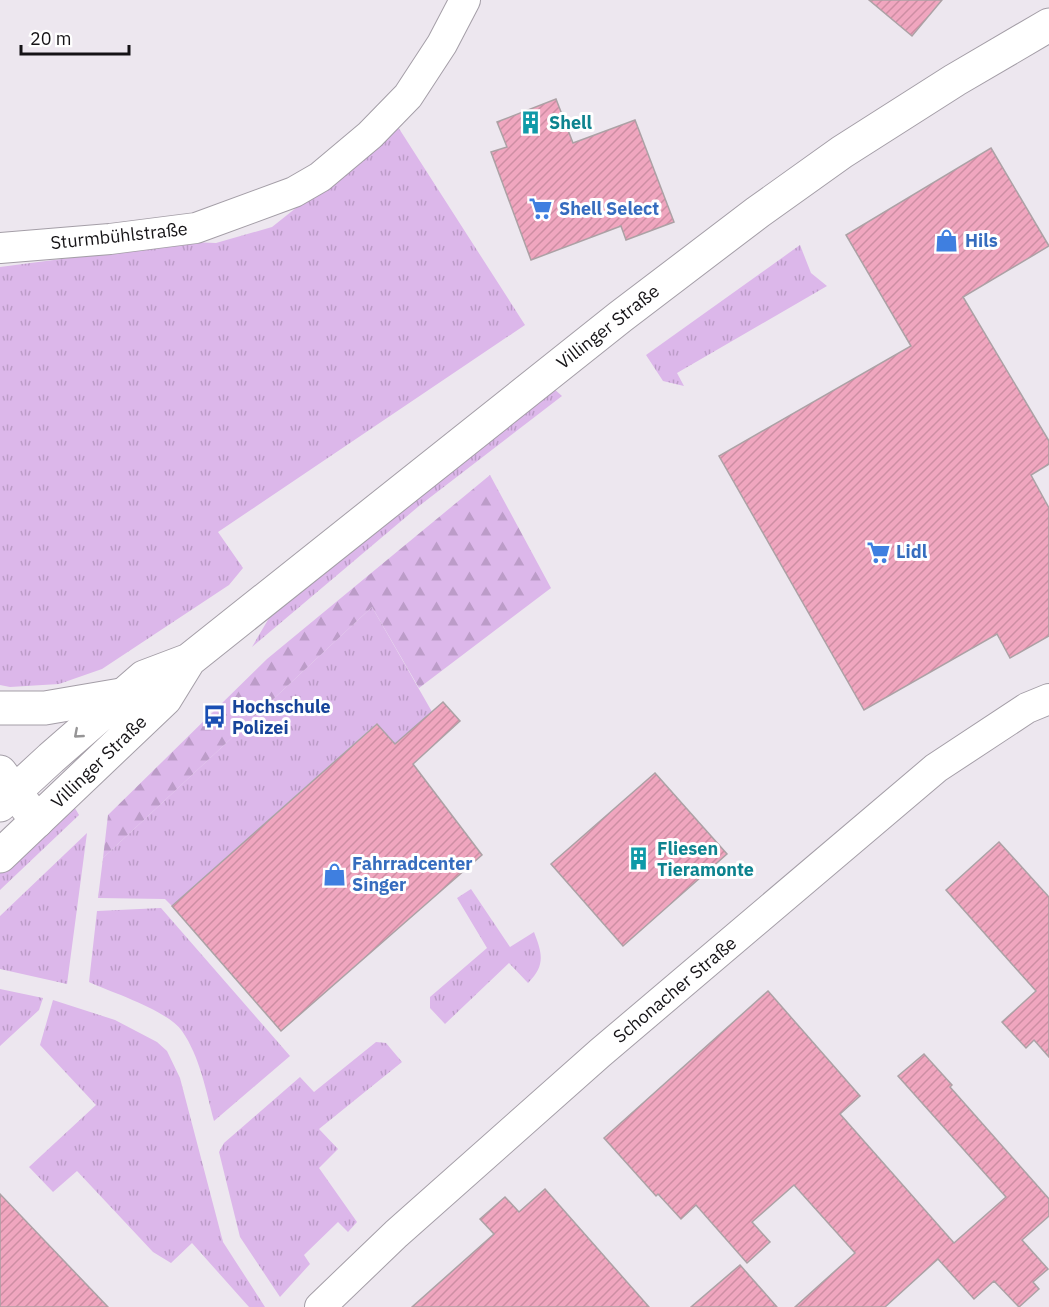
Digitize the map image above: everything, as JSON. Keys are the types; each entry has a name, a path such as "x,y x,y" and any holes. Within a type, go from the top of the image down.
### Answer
{"main road":[{"name":"Villinger Straße","path":"5,790 144,677 189,660 584,346 758,212 842,152 955,80 1049,25"},
{"name":"Villinger Straße","path":"0,856 165,699 189,660"},
{"path":"0,708 45,708 122,695"},
{"path":"5,790 38,821"}],"street":[{"name":"Sturmbühlstraße","path":"0,248 110,239 196,228 294,192 328,170 370,135 408,96 442,44 465,0"},
{"name":"Schonacher Straße","path":"320,1307 396,1234 600,1053 936,768 1027,708 1049,699"}],"green space":[{"path":"398,127 525,325 218,532 243,568 229,585 102,669 59,684 10,687 0,685 0,267 192,242 216,243 272,227"},
{"path":"800,245 811,273 827,286 677,373 684,386 663,381 646,355"},
{"path":"553,388 562,396 419,506 252,647 269,618 362,537"},
{"path":"490,475 551,588 419,688 372,607 103,858 108,815 267,659"},
{"path":"372,607 443,731 428,739 417,725 395,744 376,724 172,906 165,899 98,898 103,858"},
{"path":"72,803 79,815 0,890 0,873"},
{"path":"87,833 67,984 0,969 0,916"},
{"path":"471,889 510,947 534,932 541,959 538,970 528,983 509,963 445,1024 430,1008 430,997 487,948 457,898"},
{"path":"161,908 290,1056 214,1121 198,1063 188,1041 175,1023 152,1009 89,982 97,911"},
{"path":"0,989 43,998 39,1010 0,1046"},
{"path":"53,1000 115,1020 157,1042 167,1051 180,1078 223,1242 265,1307 249,1307 192,1243 171,1263 153,1252 77,1171 53,1192 29,1167 96,1105 40,1045"},
{"path":"376,1042 386,1043 402,1062 319,1129 338,1149 319,1168 357,1222 348,1232 338,1222 304,1255 310,1264 280,1297 240,1237 219,1152 224,1143 300,1077 314,1092"}],"building":[{"path":"869,0 942,0 912,36"},
{"path":"556,99 573,143 635,120 674,222 626,240 621,226 531,260 491,152 507,147 497,122"},
{"path":"991,148 1049,246 963,297 1049,441 1049,464 1031,475 1049,508 1049,636 1010,658 997,634 864,710 719,456 911,346 846,235"},
{"name":"Fahrradcenter Singer","path":"443,702 460,721 413,764 482,855 281,1031 172,906 377,724 395,744"},
{"name":"Fliesen Tieramonte","path":"655,773 727,854 623,946 551,864"},
{"path":"999,842 1049,897 1049,1057 1034,1040 1026,1048 1002,1022 1036,991 946,890"},
{"path":"768,991 860,1096 840,1114 954,1243 1006,1197 898,1076 924,1054 952,1085 950,1087 1049,1199 1049,1216 1022,1240 1048,1269 1033,1282 1039,1289 1019,1307 994,1281 974,1299 938,1259 885,1307 795,1307 855,1253 794,1185 752,1222 770,1242 747,1263 696,1205 681,1219 658,1194 656,1196 604,1138"},
{"path":"545,1189 649,1307 412,1307 494,1234 480,1219 505,1197 519,1212"},
{"path":"0,1194 108,1307 0,1307"},
{"path":"740,1265 777,1307 691,1307"}],"place":[{"name":"Shell","path":"531,123"},
{"name":"Shell Select","path":"541,209"},
{"name":"Hils","path":"947,241"},
{"name":"Lidl","path":"878,552"},
{"name":"Hochschule Polizei","path":"214,717"},
{"name":"Fliesen Tieramonte","path":"639,859"},
{"name":"Fahrradcenter Singer","path":"334,874"}]}
